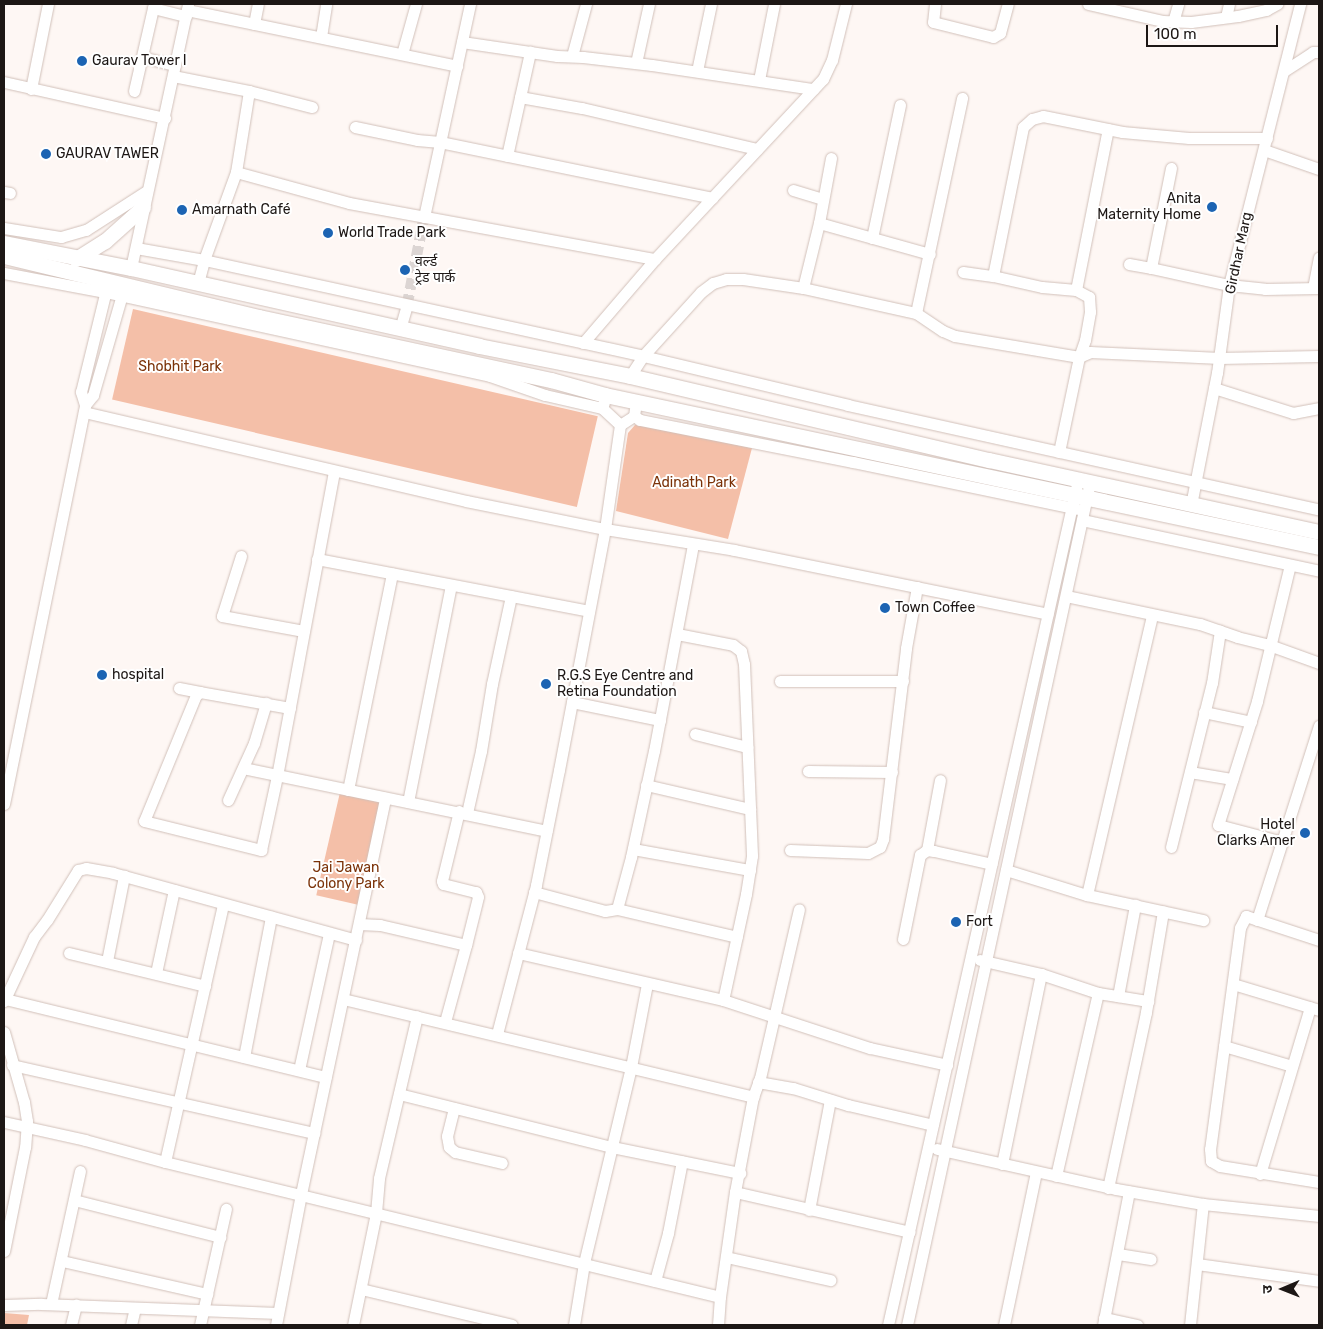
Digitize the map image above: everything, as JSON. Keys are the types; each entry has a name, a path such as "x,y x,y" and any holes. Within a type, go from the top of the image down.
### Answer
{"main road":[{"path":"76,258 105,241 144,199"},
{"path":"4,243 61,256 130,268 400,328 630,376 1084,481 1319,532"},
{"path":"4,256 92,276 107,286 123,290 259,317 527,381 604,402 1080,506 1319,547"}],"street":[{"path":"32,89 48,4"},
{"path":"254,24 258,4"},
{"path":"321,37 326,4"},
{"path":"402,54 416,4"},
{"path":"424,217 470,4"},
{"path":"572,56 586,4"},
{"path":"636,63 649,4"},
{"path":"697,72 711,4"},
{"path":"759,80 774,4"},
{"path":"583,343 655,259 823,79 832,60 846,4"},
{"path":"936,4 932,18 933,22 993,37 1000,33 1008,4"},
{"path":"1088,4 1121,8 1162,22 1191,22 1226,17 1266,10 1278,4"},
{"path":"1173,22 1178,4"},
{"path":"1226,17 1229,4"},
{"name":"Girdhar Marg","path":"1190,505 1220,358 1229,285 1300,4"},
{"path":"134,91 154,6 187,10 457,66"},
{"path":"130,268 136,248 144,199 164,118 187,10"},
{"path":"462,42 530,52 636,63 813,89"},
{"path":"507,156 530,52"},
{"path":"1285,67 1313,52 1319,52"},
{"path":"142,57 174,70 312,107"},
{"path":"4,82 164,118"},
{"path":"198,283 204,260 236,172 249,91"},
{"path":"520,97 582,108 758,149"},
{"path":"916,313 962,98"},
{"path":"872,238 900,105"},
{"path":"992,276 1023,127 1032,119 1043,116 1108,129 1189,138 1267,138"},
{"path":"355,127 417,140 440,142 712,198"},
{"path":"1076,290 1108,129"},
{"path":"1264,150 1319,169"},
{"path":"803,288 819,223 831,158"},
{"path":"1150,268 1171,168"},
{"path":"236,172 349,203 655,259"},
{"path":"794,190 823,199"},
{"path":"4,228 61,237 86,230 144,199"},
{"path":"819,223 930,254"},
{"path":"136,248 204,260 643,356 848,405 1319,509"},
{"path":"1129,264 1229,285 1265,289 1316,288 1319,258"},
{"path":"963,272 1042,287 1076,290 1089,297 1090,312 1085,340 1079,357 1059,452"},
{"path":"4,273 107,286 81,392 85,409"},
{"path":"630,376 643,356 701,292 713,283 726,279 743,279 803,288 916,313 943,331 955,336 1079,357 1090,352 1220,358 1319,356"},
{"path":"4,804 85,409 93,395 123,290"},
{"path":"400,328 407,305"},
{"path":"527,381 544,395 586,404 604,402 620,425"},
{"path":"1214,388 1293,413 1319,408"},
{"path":"497,1034 534,892 547,831 605,529 620,425 635,408"},
{"path":"85,409 334,471 605,529 693,545 734,550 1048,614"},
{"path":"200,692 196,695 144,821 261,850 277,776 334,471"},
{"path":"907,1325 1066,596 1084,481"},
{"path":"1080,506 1290,565 1319,571"},
{"path":"888,1325 1048,614 1080,506"},
{"path":"616,909 633,849 677,634 693,545"},
{"path":"241,556 222,616 304,631"},
{"path":"317,559 589,611"},
{"path":"1283,842 1218,826 1251,722 1272,646 1290,565"},
{"path":"348,790 392,573"},
{"path":"408,802 451,585"},
{"path":"790,850 868,853 880,847 883,839 917,587"},
{"path":"445,1022 478,897 476,892 443,884 442,881 481,752 492,684 512,596"},
{"path":"1066,596 1200,624 1272,646 1319,663"},
{"path":"1088,895 1152,615"},
{"path":"1171,847 1204,712 1220,631"},
{"path":"677,634 733,645 741,651 752,856 723,1000"},
{"path":"780,681 903,681"},
{"path":"179,688 290,708"},
{"path":"572,702 660,720"},
{"path":"228,800 243,768 266,703"},
{"path":"1204,712 1251,722"},
{"path":"1257,920 1319,726"},
{"path":"695,734 747,747"},
{"path":"243,768 384,798 463,812 547,831"},
{"path":"808,771 892,772"},
{"path":"1190,772 1232,779"},
{"path":"903,939 915,872 920,856 927,850 940,780"},
{"path":"646,786 750,809"},
{"path":"276,1325 301,1194 356,940 384,798"},
{"path":"633,849 683,860 750,870"},
{"path":"927,850 992,864"},
{"path":"326,1077 191,1043 5,1000 34,937 48,920 78,870 86,868 124,876 356,940"},
{"path":"1006,870 1088,895 1203,920"},
{"path":"107,961 124,876"},
{"path":"156,973 174,890"},
{"path":"534,892 605,911 616,909 737,937"},
{"path":"165,1162 223,904"},
{"path":"1118,996 1135,906"},
{"path":"718,1325 720,1297 735,1192 753,1097 799,909"},
{"path":"1108,1188 1148,1002 1163,911"},
{"path":"1319,940 1246,916 1240,928 1214,1113 1211,1161 1220,1166 1260,1174 1319,1182"},
{"path":"244,1057 271,917"},
{"path":"359,924 380,925 466,945"},
{"path":"299,1070 329,933"},
{"path":"69,953 205,986"},
{"path":"518,953 723,1000 870,1048 947,1064"},
{"path":"970,958 1041,974 1098,993 1148,1002"},
{"path":"1002,1164 1041,974"},
{"path":"575,1325 584,1264 631,1067 647,984"},
{"path":"1233,984 1314,1009 1292,1066 1260,1174"},
{"path":"1056,1176 1098,993"},
{"path":"343,999 497,1034 753,1097"},
{"path":"354,1325 376,1213 380,1178 417,1016"},
{"path":"4,1032 24,1102 26,1129 25,1147 4,1251"},
{"path":"1224,1046 1292,1066"},
{"path":"12,1065 314,1134"},
{"path":"758,1082 793,1088 830,1100 933,1125"},
{"path":"399,1094 612,1147 740,1173"},
{"path":"809,1210 830,1100"},
{"path":"454,1108 448,1136 449,1147 455,1152 502,1164"},
{"path":"4,1122 26,1129 85,1140 165,1162 720,1297"},
{"path":"928,1147 1108,1188 1203,1204 1319,1216"},
{"path":"655,1281 668,1233 682,1161"},
{"path":"51,1304 62,1261 80,1171"},
{"path":"1004,1325 1036,1172"},
{"path":"1129,1191 1103,1322 1137,1325"},
{"path":"735,1192 909,1232"},
{"path":"74,1200 220,1237"},
{"path":"1190,1325 1203,1204"},
{"path":"200,1325 226,1209"},
{"path":"1118,1254 1152,1259"},
{"path":"726,1257 830,1280"},
{"path":"62,1261 207,1294"},
{"path":"1197,1264 1319,1281"},
{"path":"361,1289 512,1325"},
{"path":"4,1305 51,1304 278,1313"},
{"path":"70,1325 76,1305"},
{"path":"131,1325 135,1308"}],"green space":[{"name":"Shobhit Park","path":"133,309 598,416 577,507 112,400"},
{"name":"Adinath Park","path":"640,424 752,448 728,539 616,511 628,433 635,425"},
{"name":"Jai Jawan Colony Park","path":"341,788 385,798 360,905 316,895"},
{"path":"4,1313 29,1315 27,1325 4,1325"}],"tunnel":[{"path":"407,305 424,217"}],"place":[{"name":"Gaurav Tower I","path":"82,61"},
{"name":"GAURAV TAWER","path":"46,154"},
{"name":"Anita Maternity Home","path":"1212,207"},
{"name":"Amarnath Café","path":"182,210"},
{"name":"World Trade Park","path":"328,233"},
{"name":"वर्ल्ड ट्रेड पार्क","path":"405,270"},
{"name":"Town Coffee","path":"885,608"},
{"name":"hospital","path":"102,675"},
{"name":"R.G.S Eye Centre and Retina Foundation","path":"546,684"},
{"name":"Hotel Clarks Amer","path":"1305,833"},
{"name":"Fort","path":"956,922"}]}
